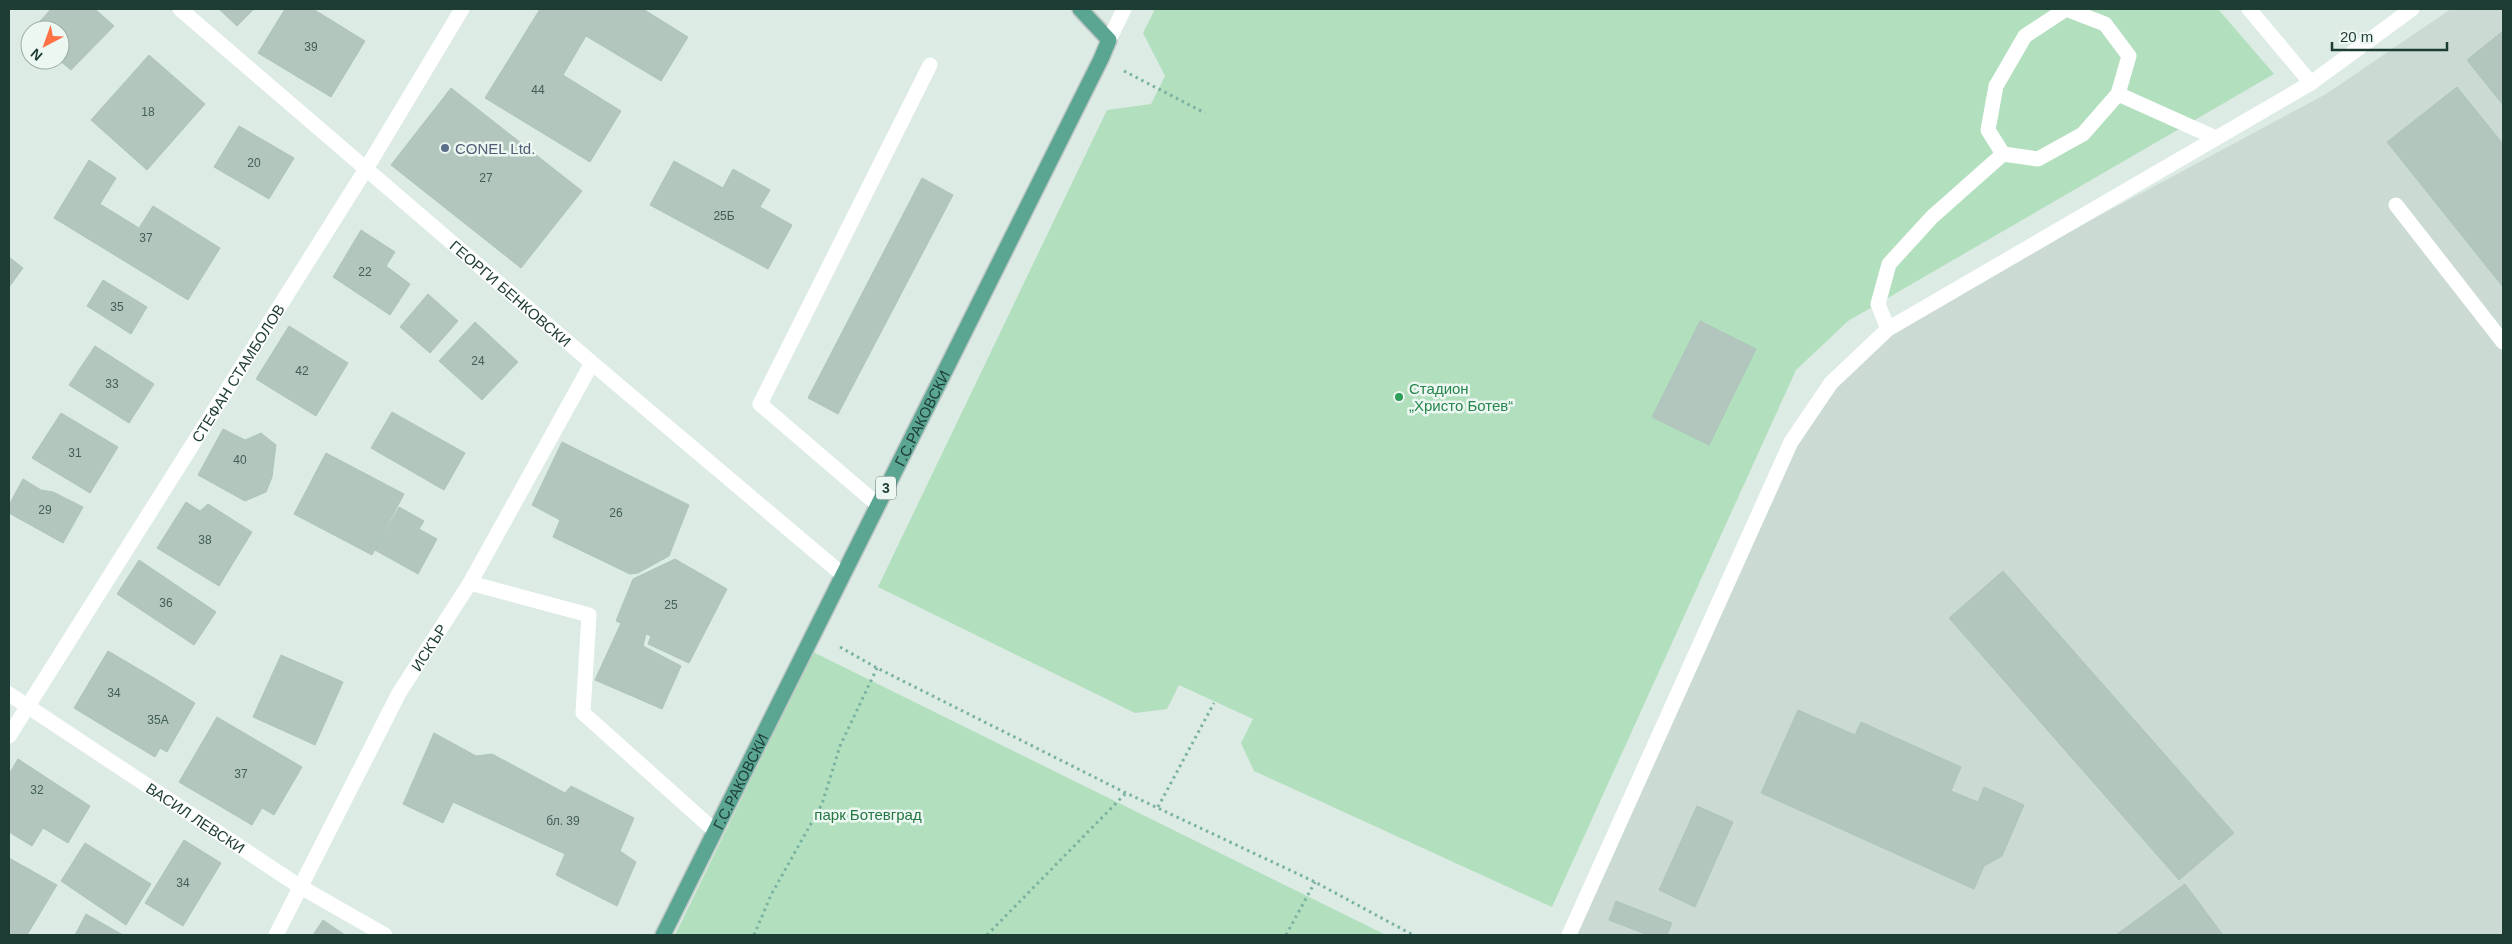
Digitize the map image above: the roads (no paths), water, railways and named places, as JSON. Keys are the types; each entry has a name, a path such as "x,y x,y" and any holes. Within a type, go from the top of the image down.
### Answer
{"main road":[{"path":"1080,9 1109,40"},
{"name":"Г.С.РАКОВСКИ","path":"663,935 1101,60 1109,40"}],"street":[{"name":"ГЕОРГИ БЕНКОВСКИ","path":"180,9 592,363 843,575"},
{"name":"СТЕФАН СТАМБОЛОВ","path":"9,736 366,169 462,9"},
{"name":"Г.С.РАКОВСКИ","path":"1109,40 1124,9"},
{"path":"1888,329 1878,304 1889,264 1932,217 2003,154 2038,159 2083,134 2118,94 2129,56 2105,24 2066,9 2025,36 1996,86 1988,130 2003,154"},
{"path":"2248,9 2311,83"},
{"path":"1569,935 1790,442 1831,383 1888,329 2311,83 2412,9"},
{"path":"878,505 760,404 930,65"},
{"path":"2118,94 2216,138"},
{"path":"2396,205 2503,342"},
{"name":"ИСКЪР","path":"276,935 299,886 398,693 470,583 592,363"},
{"path":"470,583 590,615 583,713 715,831"},
{"name":"ВАСИЛ ЛЕВСКИ","path":"9,694 299,886 385,935"}],"place":[{"name":"CONEL Ltd.","path":"445,148"},
{"name":"Стадион „Христо Ботев“","path":"1399,397"}],"park label":[{"name":"парк Ботевград","path":"868,814"}]}
